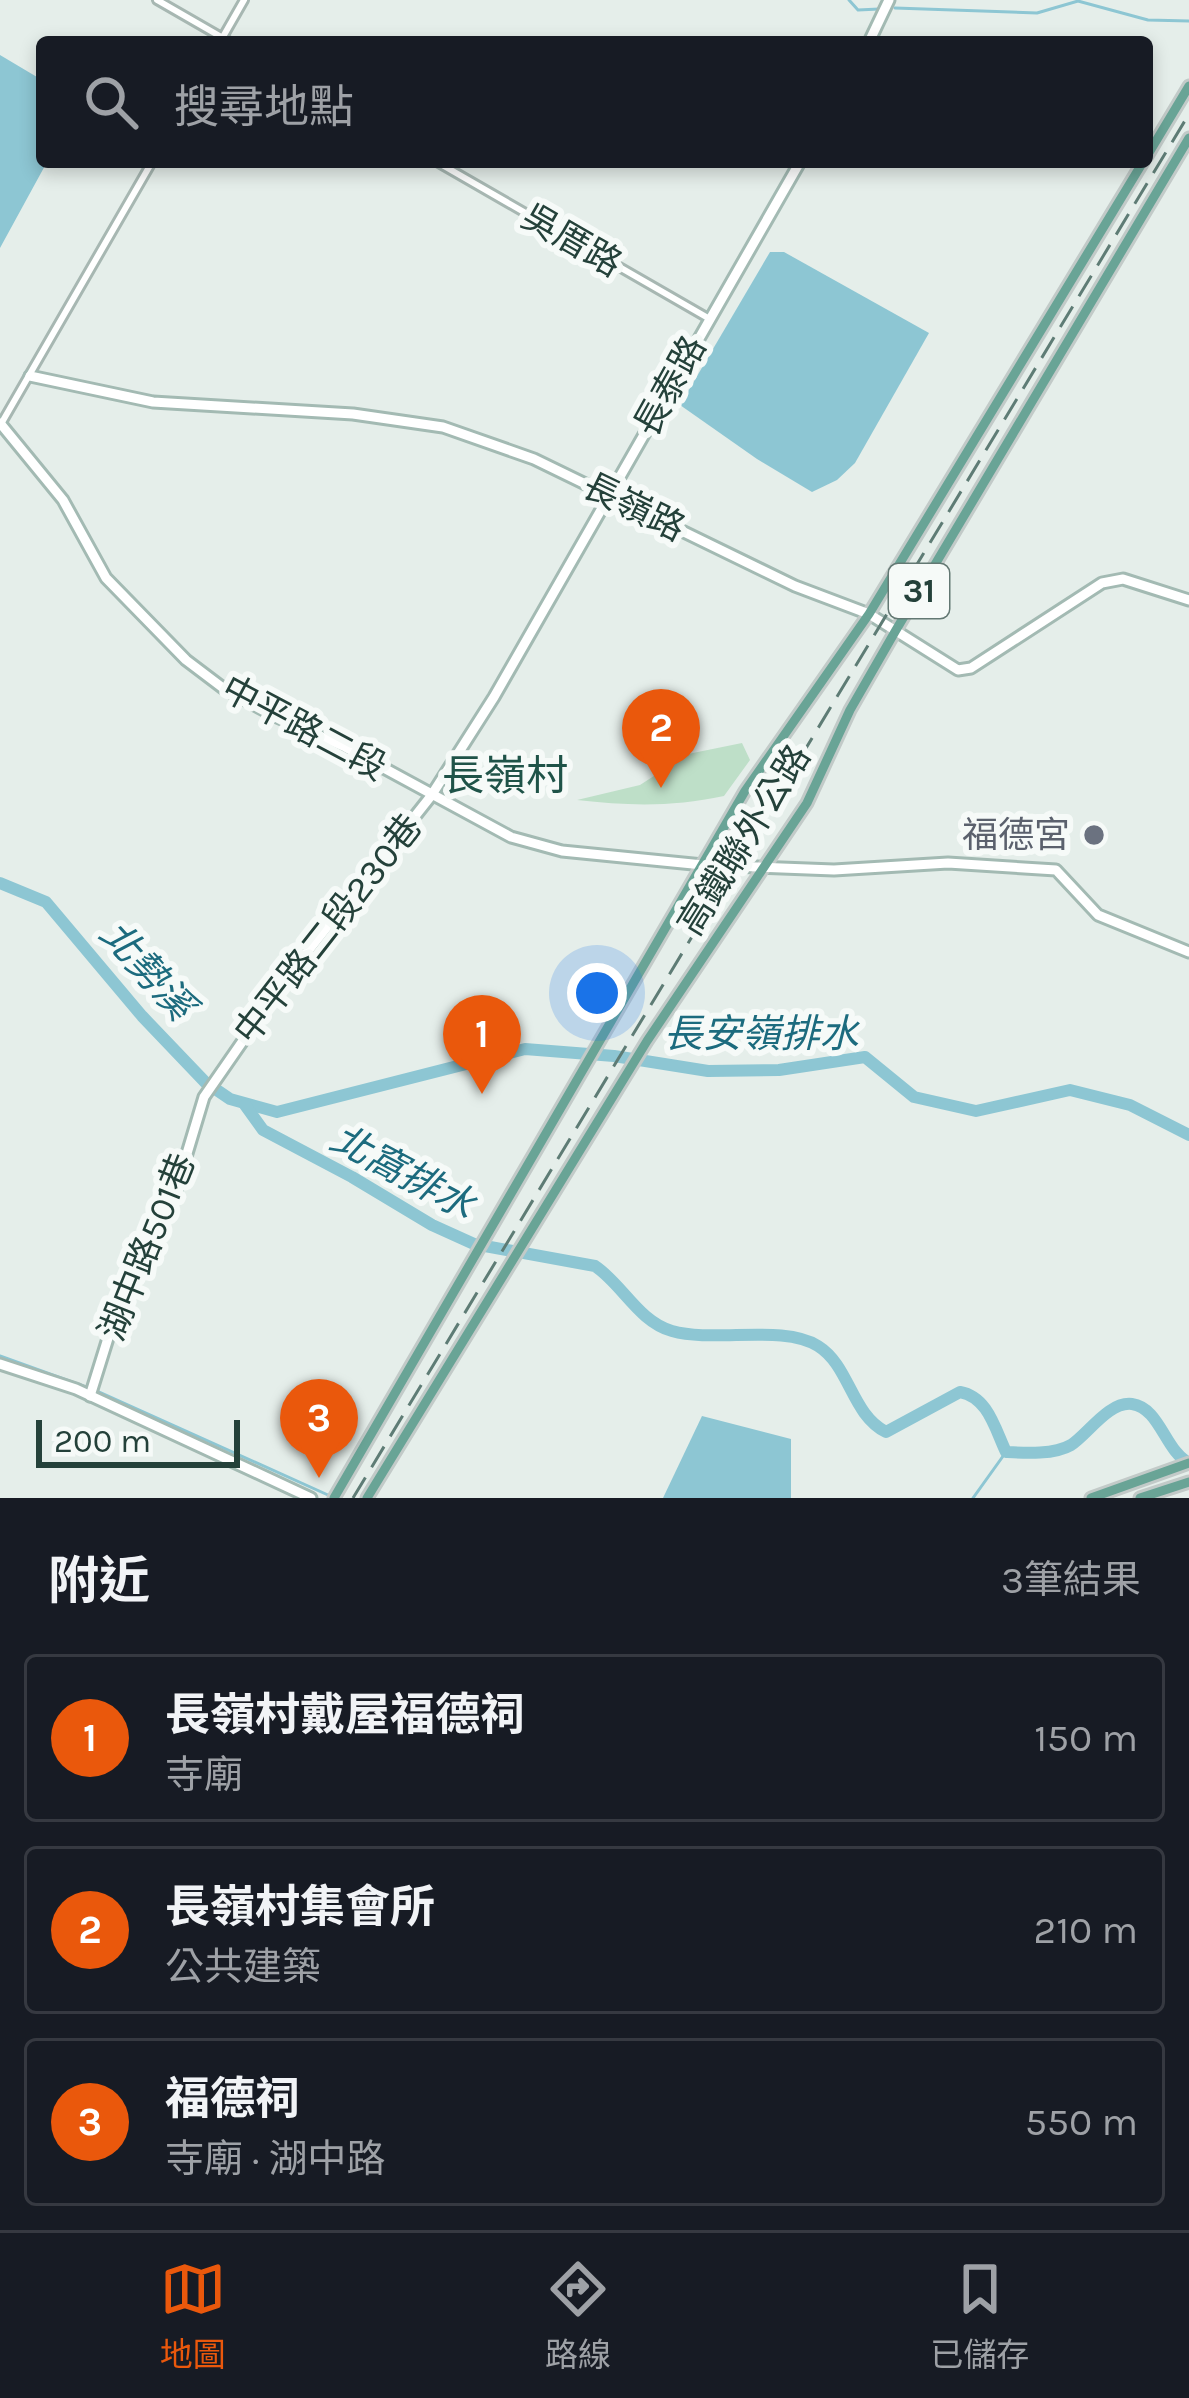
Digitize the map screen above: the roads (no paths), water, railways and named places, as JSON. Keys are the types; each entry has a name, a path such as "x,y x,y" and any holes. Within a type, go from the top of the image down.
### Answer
{"main road":[{"name":"高鐵聯外公路","path":"1153,146 1189,86"},
{"name":"高鐵聯外公路","path":"368,1498 647,1041 807,803 850,710 896,630 1189,139"},
{"name":"高鐵聯外公路","path":"334,1498 774,744 868,614 1140,168"},
{"path":"1091,1498 1183,1465"},
{"path":"1140,1498 1189,1482"}],"street":[{"path":"157,0 216,36"},
{"path":"226,36 244,0"},
{"path":"872,36 890,0"},
{"path":"0,425 149,168"},
{"name":"吳厝路","path":"447,168 708,318"},
{"name":"長泰路","path":"431,796 611,496 796,168"},
{"name":"長嶺路","path":"30,376 153,402 352,414 443,428 534,459 795,586 868,614 951,667 964,670 1102,584 1123,579 1189,600"},
{"name":"中平路二段","path":"0,425 63,500 106,578 186,659 223,688 277,718 345,747 511,837 562,851 704,866 835,870 948,863 1056,870 1098,915 1189,952"},
{"name":"中平路二段230巷","path":"204,1097 285,980 431,796"},
{"name":"湖中路501巷","path":"90,1396 110,1335 176,1190 204,1097"},
{"path":"0,1364 90,1396 310,1498"}],"water":[{"path":"0,55 36,76 36,168 44,168 0,248"},
{"path":"770,252 784,252 929,333 855,463 837,480 812,492 680,405"},
{"path":"702,1416 791,1439 791,1498 663,1498"}],"waterway":[{"path":"849,0 858,10 879,9"},
{"path":"895,8 1037,13 1078,1 1148,20 1189,21"},
{"name":"長安嶺排水","path":"0,883 46,902 205,1082 230,1099 277,1112 525,1049 614,1056 708,1071 779,1070 865,1057 914,1097 976,1111 1070,1090 1130,1105 1189,1135"},
{"name":"北窩排水","path":"245,1105 263,1130 432,1225 474,1244 595,1266 660,1326 689,1334 786,1336 818,1346 837,1365 865,1414 886,1432 960,1392 984,1407 1006,1452 1048,1452 1071,1445 1107,1413 1132,1404 1149,1413 1189,1463"},
{"path":"0,1356 86,1387"},
{"path":"97,1391 328,1495"},
{"path":"973,1498 1006,1452"}],"railway":[{"path":"353,1498 1189,114"}],"place":[{"name":"長嶺村集會所","path":"661,788"},
{"name":"福德宮","path":"1094,835"},
{"name":"長嶺村戴屋福德祠","path":"482,1094"},
{"name":"福德祠","path":"319,1478"}],"district":[{"name":"長嶺村","path":"505,776"}],"water label":[{"name":"北勢溪","path":"147,970"}]}
